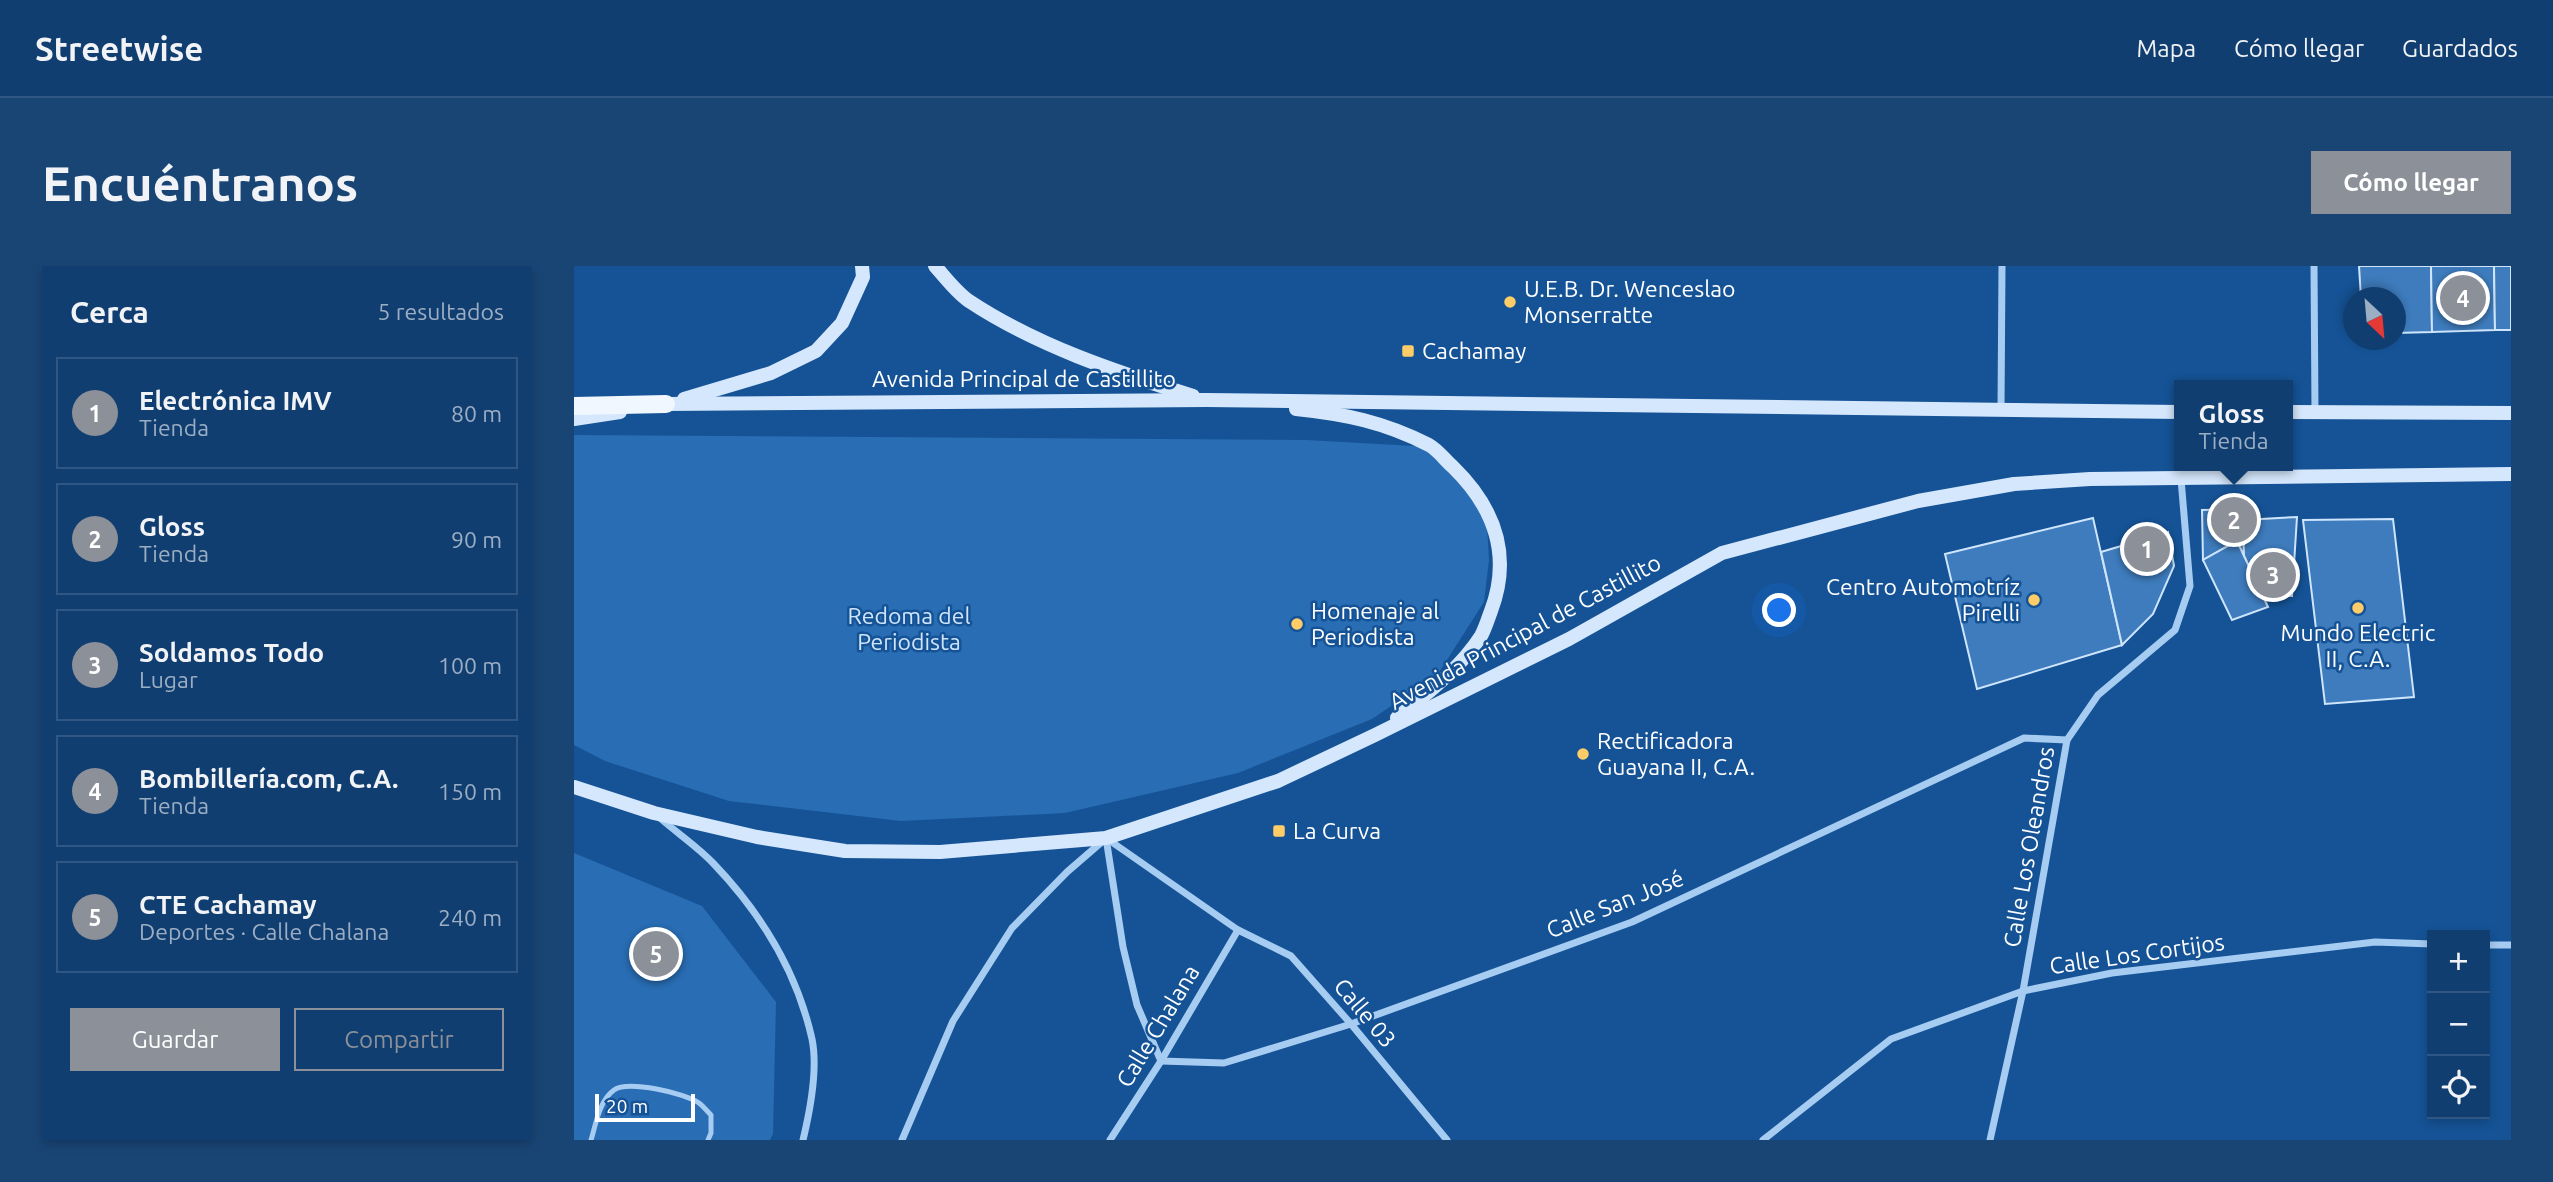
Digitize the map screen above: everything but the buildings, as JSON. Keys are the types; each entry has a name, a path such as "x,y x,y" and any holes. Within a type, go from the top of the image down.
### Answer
{"main road":[{"path":"574,419 666,404 771,373 816,351 842,323 863,277 862,266"},
{"path":"935,266 967,299 1032,336 1089,361 1206,400 1345,414 1382,425 1432,447 1466,480 1491,516 1501,549 1497,595 1482,635 1448,676 1375,735"},
{"name":"Avenida Principal de Castillito","path":"666,404 1206,400 2174,412"},
{"path":"574,406 666,404"},
{"path":"2293,412 2511,413"},
{"name":"Avenida Principal de Castillito","path":"574,787 654,813 757,837 845,851 940,852 1106,838 1278,781 1569,639 1722,553 1918,501 2014,484 2090,479 2511,474"}],"street":[{"path":"2001,409 2002,266"},
{"path":"2314,266 2315,412"},
{"name":"Calle Los Oleandros","path":"1990,1140 2023,991 2067,740 2098,695 2175,630 2190,586 2181,479"},
{"name":"Calle San José","path":"1161,1061 1224,1063 1351,1024 1632,922 2024,738 2067,740"},
{"path":"654,813 712,861 758,915 793,979 812,1041 812,1103 803,1140"},
{"path":"1106,838 1123,947 1137,1005 1161,1061"},
{"path":"902,1140 953,1021 1012,928 1067,872 1106,838"},
{"name":"Calle 03","path":"1106,838 1238,930 1291,957 1351,1024 1447,1140"},
{"name":"Calle Chalana","path":"1110,1140 1161,1061 1238,930"},
{"name":"Calle Los Cortijos","path":"1763,1140 1891,1039 2023,991 2112,973 2375,942 2427,944"},
{"path":"2490,945 2511,945"}],"lane":[{"path":"591,1140 603,1103 615,1089 633,1086 660,1090 698,1102 711,1115 708,1140"}],"green space":[{"name":"Redoma del Periodista","path":"574,435 1307,440 1432,447 1486,508 1489,560 1484,602 1438,674 1372,719 1238,773 1065,813 901,821 729,801 605,761 574,745"},
{"path":"574,853 702,906 776,1002 773,1134 770,1140 574,1140"}],"place":[{"name":"Bombillería.com, C.A.","path":"2463,298"},
{"name":"U.E.B. Dr. Wenceslao Monserratte","path":"1510,302"},
{"name":"Cachamay","path":"1408,351"},
{"name":"Gloss","path":"2234,520"},
{"name":"Electrónica IMV","path":"2147,549"},
{"name":"Soldamos Todo","path":"2273,575"},
{"name":"Centro Automotríz Pirelli","path":"2034,600"},
{"name":"Mundo Electric II, C.A.","path":"2358,608"},
{"name":"Homenaje al Periodista","path":"1297,624"},
{"name":"Rectificadora Guayana II, C.A.","path":"1583,754"},
{"name":"La Curva","path":"1279,831"},
{"name":"CTE Cachamay","path":"656,954"}]}
